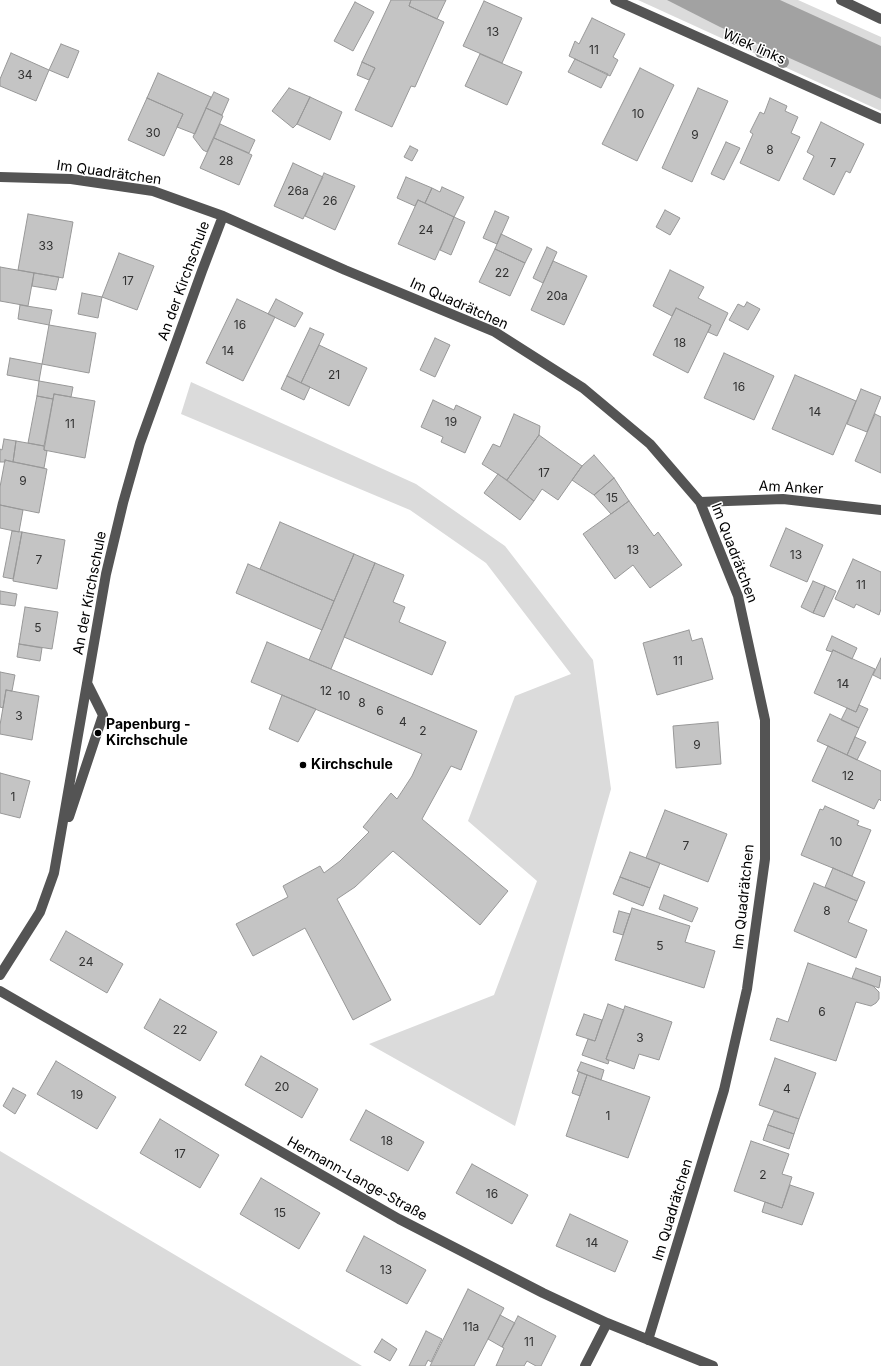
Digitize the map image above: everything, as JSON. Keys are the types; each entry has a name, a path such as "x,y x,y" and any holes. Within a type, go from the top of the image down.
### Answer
{"street":[{"name":"Wiek links","path":"615,0 881,119"},
{"path":"841,0 881,19"},
{"name":"Im Quadrätchen","path":"0,177 71,180 154,191 223,216 345,270 495,332 584,388 650,444 700,502 738,596 765,720 765,859 747,989 724,1090 648,1340"},
{"name":"An der Kirchschule","path":"0,976 40,912 54,873 106,574 125,496 140,443 223,216"},
{"name":"Am Anker","path":"700,502 783,499 881,510"},
{"path":"58,850 103,715 87,683"},
{"name":"Hermann-Lange-Straße","path":"0,990 399,1220 543,1293 607,1323 713,1366"},
{"path":"585,1366 607,1323"}],"shaded area":[{"path":"638,0 798,0 881,37 881,111"},
{"path":"667,0 780,0 881,46 881,99 720,27"},
{"path":"191,382 416,484 505,546 593,660 611,789 515,1126 369,1044 494,995 537,881 468,821 515,696 571,674 486,563 410,510 181,414"},
{"path":"0,1151 362,1366 0,1366"}],"building":[{"path":"391,0 411,0 409,6 444,22 415,87 411,86 392,127 355,110 375,68 362,62"},
{"path":"411,0 446,0 437,19 409,6"},
{"path":"484,1 522,18 502,63 463,46"},
{"path":"355,2 374,12 353,51 334,41"},
{"path":"592,18 625,34 613,57 618,60 610,76 569,56 575,41 579,44"},
{"path":"61,44 79,51 68,78 49,70"},
{"path":"11,53 49,70 36,101 0,86 0,79"},
{"path":"480,54 522,72 507,105 465,86"},
{"path":"575,59 608,74 601,88 568,72"},
{"path":"362,62 375,68 369,80 357,75"},
{"path":"640,68 674,85 637,161 602,144"},
{"path":"158,73 211,97 195,134 177,127 183,114 147,98"},
{"path":"289,88 310,97 297,124 293,128 272,111"},
{"path":"698,88 728,101 692,182 662,168"},
{"path":"214,92 229,99 222,115 206,108"},
{"path":"310,97 342,112 330,140 297,124"},
{"path":"147,98 183,114 164,156 128,140"},
{"path":"770,98 787,106 785,111 798,117 791,133 800,137 779,181 740,163 753,134 750,132 760,112 764,114"},
{"path":"206,108 223,116 207,152 203,150 193,137"},
{"path":"821,122 864,144 850,173 846,171 834,195 803,179 814,156 807,152"},
{"path":"220,124 255,140 249,153 214,138"},
{"path":"214,138 252,155 239,185 200,168"},
{"path":"726,142 740,148 724,180 711,174"},
{"path":"410,146 418,150 412,161 404,157"},
{"path":"293,163 323,177 303,219 274,206"},
{"path":"324,173 355,186 335,230 305,216"},
{"path":"406,177 432,188 425,203 418,200 415,206 397,198"},
{"path":"442,187 464,197 454,217 425,203 432,188 440,192"},
{"path":"418,200 454,217 435,260 398,244"},
{"path":"665,210 680,218 670,235 656,227"},
{"path":"495,211 509,217 497,244 483,238"},
{"path":"28,214 73,222 63,278 18,270"},
{"path":"454,217 465,222 451,255 440,250"},
{"path":"501,234 532,249 525,263 495,249"},
{"path":"547,247 557,252 543,283 533,278"},
{"path":"495,249 525,263 510,296 479,282"},
{"path":"119,253 154,266 137,310 102,297"},
{"path":"553,261 587,276 564,325 531,310"},
{"path":"0,267 34,273 28,306 0,301"},
{"path":"670,270 704,287 698,298 728,313 717,336 708,332 711,325 676,308 672,316 653,306"},
{"path":"34,273 59,277 56,290 32,286"},
{"path":"82,293 102,297 98,318 78,314"},
{"path":"237,299 275,317 243,381 206,363"},
{"path":"276,299 303,313 295,327 268,314"},
{"path":"747,302 760,309 748,330 729,320 738,304 744,307"},
{"path":"20,305 52,310 49,325 18,319"},
{"path":"676,308 711,325 688,373 653,355"},
{"path":"49,325 96,333 89,373 42,364"},
{"path":"310,328 324,334 301,383 287,376"},
{"path":"435,338 450,345 435,377 420,370"},
{"path":"319,345 367,368 349,406 301,383"},
{"path":"724,353 774,376 754,420 704,398"},
{"path":"10,358 42,364 39,381 7,375"},
{"path":"795,375 856,401 833,455 772,429"},
{"path":"287,376 310,387 304,400 281,389"},
{"path":"39,381 73,387 71,397 54,394 53,399 37,396"},
{"path":"861,389 881,397 867,432 847,424"},
{"path":"54,394 95,401 85,458 44,450"},
{"path":"37,396 53,399 44,446 28,443"},
{"path":"433,400 454,410 456,405 481,417 465,453 441,442 443,437 421,427"},
{"path":"514,414 540,426 539,435 507,480 482,464 493,444 500,447"},
{"path":"875,414 881,417 881,473 855,461"},
{"path":"539,435 582,466 558,500 542,489 534,501 507,480"},
{"path":"4,439 16,441 13,462 5,460 5,462 0,462 0,449 2,450"},
{"path":"16,441 44,446 44,450 47,451 44,468 13,462"},
{"path":"594,455 614,478 594,495 572,480 582,466"},
{"path":"5,460 47,469 39,513 0,505 0,487"},
{"path":"498,474 534,501 520,520 484,493"},
{"path":"614,478 629,501 611,514 594,495"},
{"path":"629,501 654,536 658,532 682,565 650,588 633,565 615,579 583,534"},
{"path":"0,505 23,510 19,532 0,528"},
{"path":"280,522 354,554 334,601 260,569"},
{"path":"786,528 823,545 807,582 770,566"},
{"path":"12,531 22,532 13,579 3,577"},
{"path":"22,532 65,540 57,589 13,581"},
{"path":"354,554 375,563 331,669 309,660"},
{"path":"853,559 881,572 881,609 879,615 856,604 854,608 835,599"},
{"path":"375,563 404,575 393,602 405,607 399,622 446,642 432,675 344,637"},
{"path":"248,564 334,601 322,630 236,593"},
{"path":"813,581 825,586 813,613 801,607"},
{"path":"825,586 836,591 824,617 813,613"},
{"path":"0,591 17,594 15,606 0,604"},
{"path":"25,607 58,612 52,649 19,644"},
{"path":"689,630 692,641 702,638 713,679 657,695 643,643"},
{"path":"832,636 857,648 852,659 833,650 832,652 826,650"},
{"path":"267,642 477,731 461,770 451,766 422,819 508,891 480,925 393,851 355,887 337,899 391,1000 353,1020 305,928 253,956 236,924 288,897 283,886 320,866 324,873 340,861 369,832 363,827 391,793 397,799 412,776 422,754 251,682"},
{"path":"19,644 42,648 40,661 17,657"},
{"path":"833,650 875,669 856,712 814,693"},
{"path":"881,658 881,679 873,675"},
{"path":"0,672 15,675 12,691 6,690 3,708 0,707"},
{"path":"6,690 39,696 32,740 0,734 0,725"},
{"path":"282,695 316,709 298,742 269,729"},
{"path":"859,705 868,709 859,728 841,720 847,708 856,712"},
{"path":"830,714 859,728 847,755 817,741"},
{"path":"718,722 721,764 676,768 673,726"},
{"path":"855,737 866,742 857,760 847,755"},
{"path":"828,746 881,771 881,801 879,799 874,809 812,781"},
{"path":"0,773 30,781 20,818 0,813"},
{"path":"825,806 859,821 857,825 871,830 852,876 801,855 820,809 823,810"},
{"path":"665,810 727,834 708,882 646,858"},
{"path":"630,852 660,863 650,888 620,877"},
{"path":"833,868 865,882 857,901 825,887"},
{"path":"620,877 650,888 643,906 613,894"},
{"path":"814,883 857,901 848,922 867,930 856,958 794,931"},
{"path":"664,895 698,908 692,922 659,909"},
{"path":"632,908 690,926 685,942 715,951 704,988 615,960"},
{"path":"619,911 630,914 623,935 613,932"},
{"path":"66,931 123,964 107,993 50,960"},
{"path":"808,963 873,986 879,992 879,999 871,1006 856,1002 836,1061 770,1040 777,1018 788,1022"},
{"path":"856,968 881,977 879,988 852,978"},
{"path":"160,999 217,1032 200,1061 144,1028"},
{"path":"608,1004 624,1010 606,1059 609,1061 608,1064 582,1055 588,1039 595,1041"},
{"path":"625,1006 672,1022 659,1060 639,1054 634,1069 606,1059"},
{"path":"584,1014 602,1020 595,1041 576,1035"},
{"path":"261,1056 318,1089 302,1118 245,1085"},
{"path":"775,1058 816,1073 799,1119 759,1105"},
{"path":"56,1061 116,1097 97,1129 37,1094"},
{"path":"581,1062 604,1070 601,1080 577,1071"},
{"path":"579,1072 587,1075 580,1096 572,1093"},
{"path":"587,1075 650,1097 628,1158 566,1136"},
{"path":"13,1088 26,1095 15,1114 3,1106"},
{"path":"366,1110 424,1142 408,1171 350,1140"},
{"path":"774,1111 799,1119 794,1134 768,1125"},
{"path":"160,1119 219,1155 200,1188 140,1153"},
{"path":"768,1125 794,1134 789,1149 763,1140"},
{"path":"751,1141 789,1154 782,1174 792,1177 782,1208 734,1191"},
{"path":"472,1164 528,1195 512,1224 456,1193"},
{"path":"261,1178 320,1213 299,1249 240,1214"},
{"path":"790,1185 814,1193 802,1225 762,1212 765,1202 782,1208"},
{"path":"570,1214 628,1241 615,1272 556,1246"},
{"path":"364,1236 426,1270 407,1304 346,1271"},
{"path":"468,1289 504,1308 474,1366 430,1366"},
{"path":"500,1315 515,1323 502,1347 488,1339"},
{"path":"518,1316 556,1336 541,1366 536,1366 527,1361 524,1366 496,1366 504,1348 502,1347"},
{"path":"426,1331 442,1339 431,1362 428,1360 425,1366 409,1366"},
{"path":"382,1339 397,1349 390,1361 374,1352"}],"place":[{"name":"Papenburg - Kirchschule","path":"98,733"},
{"name":"Kirchschule","path":"303,765"}]}
